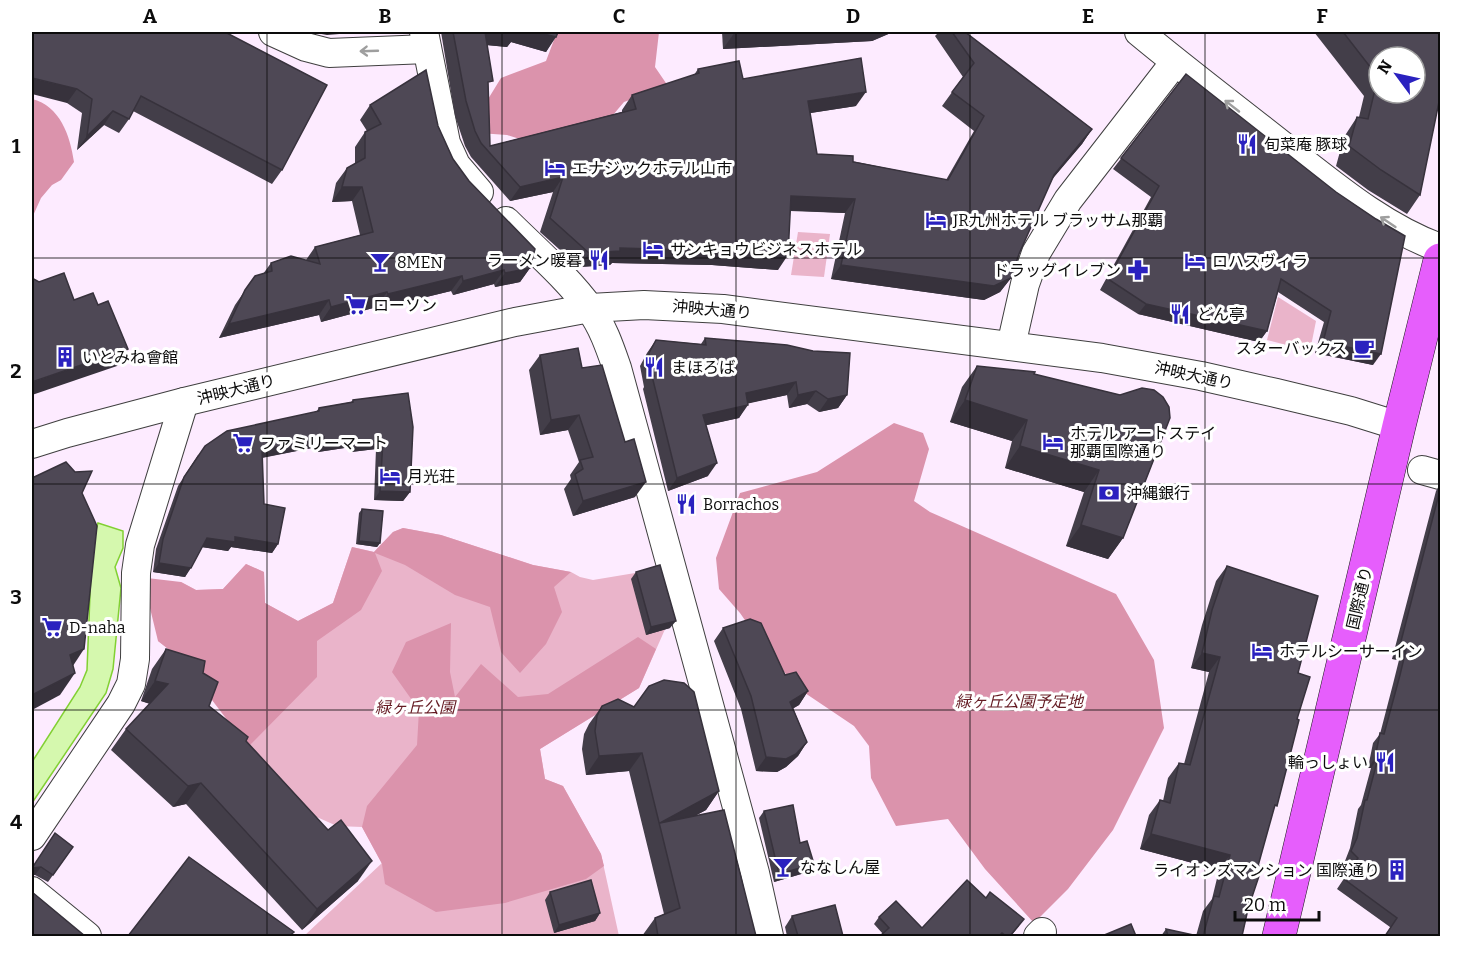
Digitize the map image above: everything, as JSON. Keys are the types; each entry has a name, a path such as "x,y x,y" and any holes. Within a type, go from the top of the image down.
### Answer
{"main road":[{"name":"国際通り","path":"1279,936 1399,426 1436,295 1440,260"}],"street":[{"path":"273,32 306,47 329,53 426,40 439,115 446,143 456,165 471,184 590,308 608,342 617,368 755,873 770,936"},
{"path":"1139,32 1332,184 1403,232 1440,248"},
{"path":"1011,346 1025,284 1036,254 1068,200 1175,62"},
{"name":"沖映大通り","path":"32,444 184,402 515,322 590,308 644,305 723,309 1102,358 1201,376 1351,411 1399,426"},
{"path":"32,836 122,704 131,684 135,659 136,573 140,545 184,402"},
{"path":"32,891 87,936"}],"green space":[{"path":"557,32 659,32 655,67 668,86 624,102 607,122 526,141 507,135 479,133 485,104 501,78 546,61"},
{"path":"32,99 50,108 57,115 70,142 74,162 61,180 52,185 41,198 32,218"},
{"path":"798,232 830,234 824,277 791,275"},
{"path":"1278,297 1316,321 1310,351 1267,340"},
{"name":"緑ヶ丘公園予定地","path":"894,423 923,433 929,449 914,501 930,512 1116,594 1154,660 1164,728 1113,830 1068,889 1034,923 985,869 948,819 896,826 871,778 869,746 854,726 802,691 771,658 740,613 719,589 716,558 740,493 817,472"},
{"name":"緑ヶ丘公園","path":"403,528 441,535 533,565 571,572 593,580 653,570 674,609 639,688 540,749 545,779 563,786 601,854 619,936 304,936 382,863 362,827 337,826 292,806 181,659 158,641 181,582 196,590 223,589 246,564 264,572 265,603 298,621 333,603 352,547 374,552 393,532"},
{"path":"403,528 441,535 533,565 571,572 554,587 562,612 546,644 520,673 501,652 490,607 455,595 405,565 375,553 382,571 361,610 317,641 317,677 248,747 181,659 158,641 149,604 147,578 181,582 196,590 223,589 246,564 264,572 265,603 298,621 333,603 352,547 374,552 393,532"},
{"path":"451,623 450,672 455,697 481,664 518,697 548,694 638,637 656,649 639,688 540,749 545,779 563,786 601,854 604,866 586,879 505,903 436,912 385,884 382,864 362,827 367,806 417,745 419,710 392,672 406,642"}],"shaded area":[{"path":"98,523 123,531 123,548 115,567 121,588 113,669 106,693 32,803 32,762 80,687 87,670 92,544"}],"building":[{"path":"32,32 225,32 327,85 282,170 141,96 129,119 113,111 87,136 92,99 77,89 32,78"},
{"path":"453,32 485,32 493,81 488,82 490,146 636,109 632,95 699,73 698,69 739,61 743,79 861,58 866,92 808,101 817,154 853,156 853,162 948,180 984,116 952,92 974,63 952,32 965,32 1092,129 1054,175 1019,254 1011,278 994,286 841,265 855,199 791,196 788,255 620,248 620,251 589,253 550,218 563,177 520,187 481,143 466,101"},
{"path":"536,32 558,32 556,37"},
{"path":"1343,32 1440,32 1440,97 1420,195 1349,146 1357,117 1368,119 1371,105 1427,105 1427,45 1367,45 1367,63"},
{"path":"426,70 438,126 453,159 469,181 535,249 530,268 505,273 504,270 463,281 462,276 331,307 329,300 229,324 245,290 255,276 272,271 271,263 291,256 320,264 315,247 373,232 362,187 342,187 347,168 365,158 365,132 381,124 370,105"},
{"path":"1186,74 1336,192 1405,236 1381,354 1323,342 1331,311 1281,279 1267,331 1146,304 1108,279 1159,186 1121,158"},
{"path":"64,273 74,300 93,293 98,305 108,301 128,349 32,382 32,278 39,282"},
{"path":"705,338 787,345 813,351 850,353 847,395 828,399 816,391 798,395 796,382 746,393 748,405 703,415 717,463 677,478 652,376 654,376 649,353 656,340 706,345"},
{"path":"578,348 582,368 602,365 625,442 634,439 646,482 583,501 575,474 583,469 580,460 593,457 579,415 551,420 540,355"},
{"path":"977,366 1035,372 1034,374 1120,395 1142,388 1154,390 1163,397 1169,407 1170,418 1123,538 1081,525 1099,470 1020,446 1027,420 965,400"},
{"path":"408,393 413,427 410,492 380,491 383,440 358,443 357,438 324,443 324,437 262,450 264,504 285,508 278,544 235,537 235,542 207,538 191,568 159,563 163,539 184,477 205,446 227,431 319,411 319,408 353,402 353,400"},
{"name":"D-naha","path":"66,462 75,472 92,471 82,493 97,526 84,649 70,655 75,673 32,695 32,478"},
{"path":"1440,490 1440,934 1439,936 1385,936 1397,918 1344,879 1358,858 1351,851 1357,838 1365,800 1367,800 1378,758 1375,758 1380,733 1384,734 1400,675 1406,650 1399,649"},
{"path":"362,509 383,511 380,543 359,541"},
{"path":"660,565 676,621 651,627 636,572"},
{"path":"1227,566 1318,596 1298,673 1310,677 1297,719 1299,720 1277,806 1275,805 1258,866 1262,867 1242,936 1203,936 1214,896 1219,897 1230,855 1151,834 1160,800 1170,803 1179,763 1190,765 1220,657 1202,653 1212,610"},
{"path":"750,619 761,623 785,675 796,672 808,691 790,702 807,742 796,754 786,759 766,757 751,696 723,628"},
{"path":"166,649 205,661 203,673 218,682 209,706 248,737 246,741 328,830 341,820 372,861 317,909 201,783 188,786 126,729 168,684 155,681"},
{"path":"664,680 684,683 694,692 719,791 660,823 724,810 756,936 658,936 655,918 680,908 642,753 599,756 595,731 597,716 602,706 618,699 634,707 649,686"},
{"path":"793,805 800,843 807,841 814,864 779,874 764,811"},
{"path":"55,833 73,847 53,875 41,867 32,868"},
{"path":"189,857 294,932 289,936 128,936"},
{"path":"591,880 600,913 559,925 550,892"},
{"path":"967,880 986,898 990,892 1024,919 1010,936 1002,933 999,936 880,936 889,928 879,917 896,901 922,928"},
{"path":"32,892 85,936 32,936"},
{"path":"835,905 843,936 798,936 792,916"},
{"path":"1131,924 1136,936 1102,936"},
{"path":"1166,929 1198,936 1168,936"}],"place":[{"name":"旬菜庵 豚球","path":"1247,144"},
{"name":"エナジックホテル山市","path":"555,168"},
{"name":"JR九州ホテル ブラッサム那覇","path":"936,220"},
{"name":"サンキョウビジネスホテル","path":"653,249"},
{"name":"ラーメン暖暮","path":"599,260"},
{"name":"ロハスヴィラ","path":"1195,261"},
{"name":"8MEN","path":"380,262"},
{"name":"ドラッグイレブン","path":"1138,270"},
{"name":"ローソン","path":"356,305"},
{"name":"どん亭","path":"1180,314"},
{"name":"スターバックス","path":"1364,348"},
{"name":"いとみね會館","path":"65,357"},
{"name":"まほろば","path":"654,367"},
{"name":"ホテル アートステイ 那覇国際通り","path":"1053,442"},
{"name":"ファミリーマート","path":"243,443"},
{"name":"月光荘","path":"390,476"},
{"name":"沖縄銀行","path":"1109,493"},
{"name":"Borrachos","path":"686,504"},
{"name":"D-naha","path":"52,627"},
{"name":"ホテルシーサーイン","path":"1262,651"},
{"name":"輪っしょい","path":"1385,762"},
{"name":"ななしん屋","path":"783,867"},
{"name":"ライオンズマンション 国際通り","path":"1397,870"}]}
